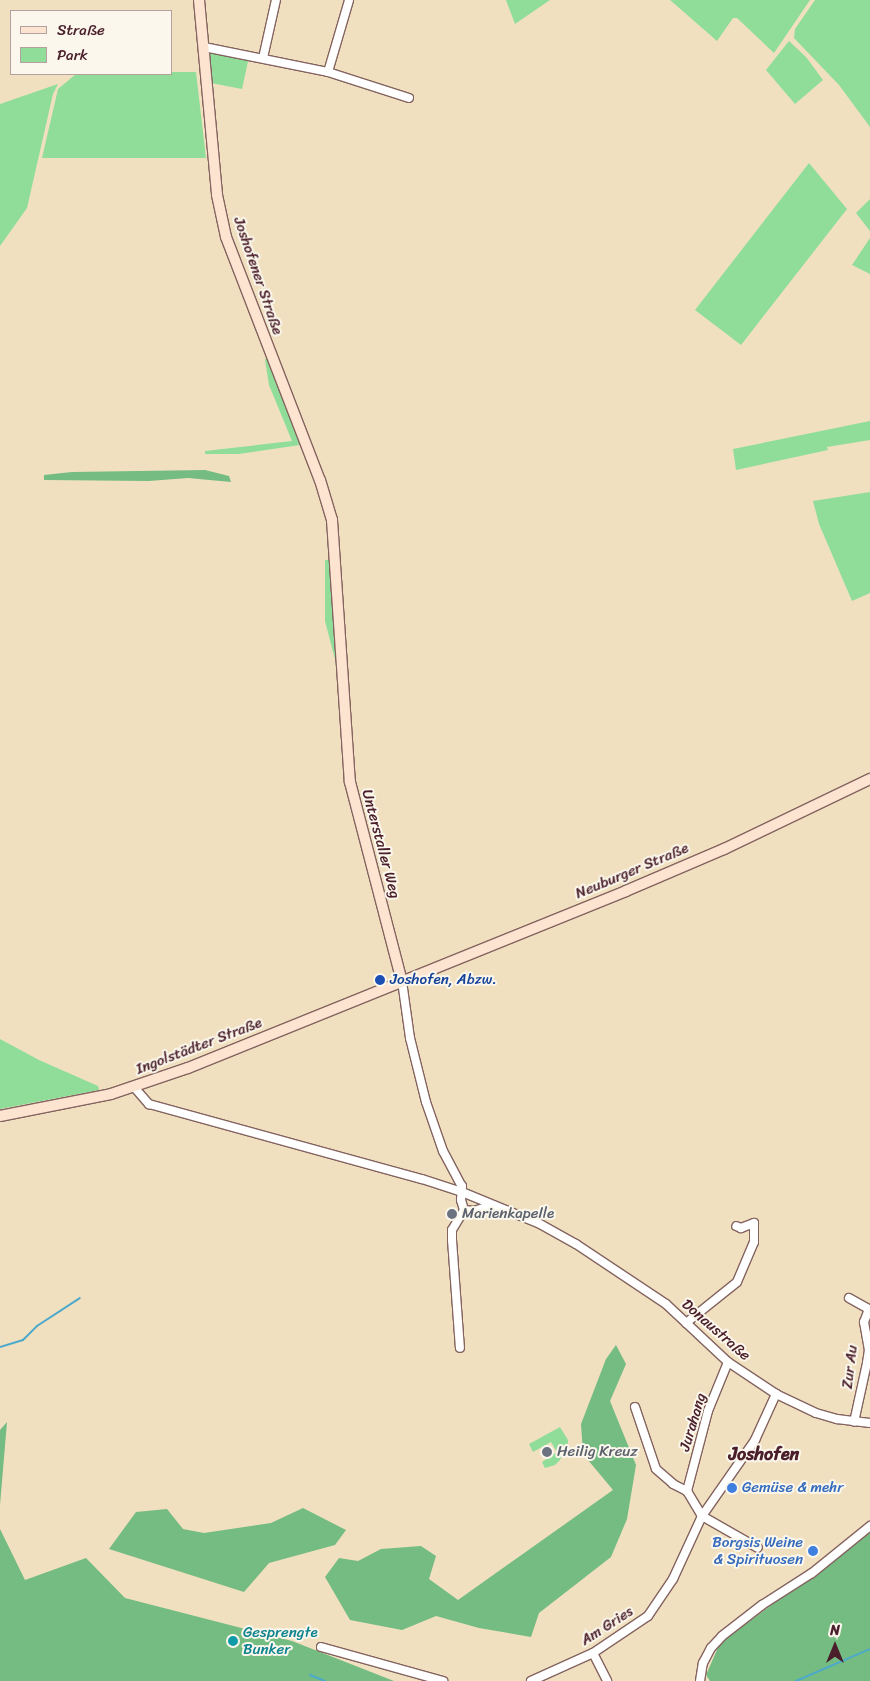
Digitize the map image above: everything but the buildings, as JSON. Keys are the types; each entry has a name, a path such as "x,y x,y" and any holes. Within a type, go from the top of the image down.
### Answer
{"street":[{"name":"Joshofener Straße","path":"199,0 217,195 226,237 324,492"},
{"path":"263,58 276,0"},
{"path":"328,72 349,0"},
{"path":"204,47 328,72 409,98"},
{"name":"Unterstaller Weg","path":"324,492 332,520 350,782 402,981 410,1038 426,1102 444,1151 462,1186 461,1200 464,1210"},
{"name":"Neuburger Straße","path":"402,981 724,849 870,779"},
{"name":"Ingolstädter Straße","path":"0,1116 51,1107 134,1087 188,1068 402,981"},
{"path":"134,1087 149,1104 462,1192 492,1205"},
{"path":"460,1348 452,1230 464,1210 474,1211 492,1205"},
{"name":"Donaustraße","path":"492,1205 540,1224 576,1244 631,1280 666,1304 728,1362 776,1394 816,1413 854,1422 870,1423"},
{"path":"686,1323 737,1282 754,1242 754,1224 742,1228 736,1226"},
{"name":"Zur Au","path":"849,1298 869,1309 864,1322 869,1350 868,1360 854,1422"},
{"name":"Jurahang","path":"687,1491 708,1411 728,1362"},
{"name":"Am Gries","path":"531,1681 593,1653 648,1616 673,1579 702,1516 755,1440 776,1394"},
{"path":"635,1407 656,1468 672,1484 687,1491 702,1516 758,1548"},
{"path":"700,1681 703,1663 722,1636 762,1605 812,1573 870,1526"},
{"path":"322,1647 443,1681"},
{"path":"593,1653 607,1681"}],"green space":[{"path":"506,0 550,0 515,24"},
{"path":"670,0 810,0 774,53 737,18 733,18 717,41"},
{"path":"815,0 870,0 870,127 839,85 794,38 795,29"},
{"path":"789,41 806,57 823,80 795,104 766,70"},
{"path":"208,51 249,57 242,89 211,83"},
{"path":"172,72 196,72 206,158 42,158 58,89 75,75 172,75"},
{"path":"58,84 53,94 27,208 0,246 0,104"},
{"path":"809,163 847,209 741,345 695,310"},
{"path":"870,199 870,231 856,213"},
{"path":"870,238 870,274 852,265"},
{"path":"268,353 300,445 239,454 205,454 205,451 292,441 269,385 265,360"},
{"path":"870,421 870,440 827,447 828,450 736,470 733,449"},
{"path":"205,470 229,476 231,482 188,478 149,481 44,480 44,475 72,472"},
{"path":"870,492 870,593 852,601 819,524 813,501"},
{"path":"325,560 331,560 338,671 325,621"},
{"path":"0,1039 39,1060 98,1086 99,1090 0,1109"},
{"path":"616,1345 626,1364 610,1401 636,1465 627,1519 611,1557 539,1613 531,1637 479,1628 436,1616 402,1630 350,1620 325,1577 339,1558 358,1561 381,1549 421,1546 436,1556 429,1579 458,1600 613,1490 583,1454 581,1424 606,1359"},
{"path":"7,1422 0,1505 0,1430"},
{"path":"560,1427 568,1443 560,1460 555,1465 545,1468 542,1462 557,1452 551,1442 533,1452 529,1444"},
{"path":"303,1508 346,1530 335,1545 269,1563 244,1592 109,1549 136,1512 167,1509 183,1529 204,1533 271,1523"},
{"path":"0,1529 25,1580 86,1558 125,1598 292,1641 394,1681 0,1681"},
{"path":"870,1532 870,1681 710,1681 706,1675 720,1643"}],"waterway":[{"path":"0,1347 23,1340 37,1326 80,1298"},
{"path":"796,1681 870,1649"},
{"path":"310,1675 325,1681"}],"place":[{"name":"Joshofen, Abzw.","path":"380,980"},
{"name":"Marienkapelle","path":"452,1214"},
{"name":"Heilig Kreuz","path":"547,1452"},
{"name":"Gemüse & mehr","path":"732,1488"},
{"name":"Borgsis Weine & Spirituosen","path":"813,1551"},
{"name":"Gesprengte Bunker","path":"233,1641"}],"district":[{"name":"Joshofen","path":"764,1454"}]}
